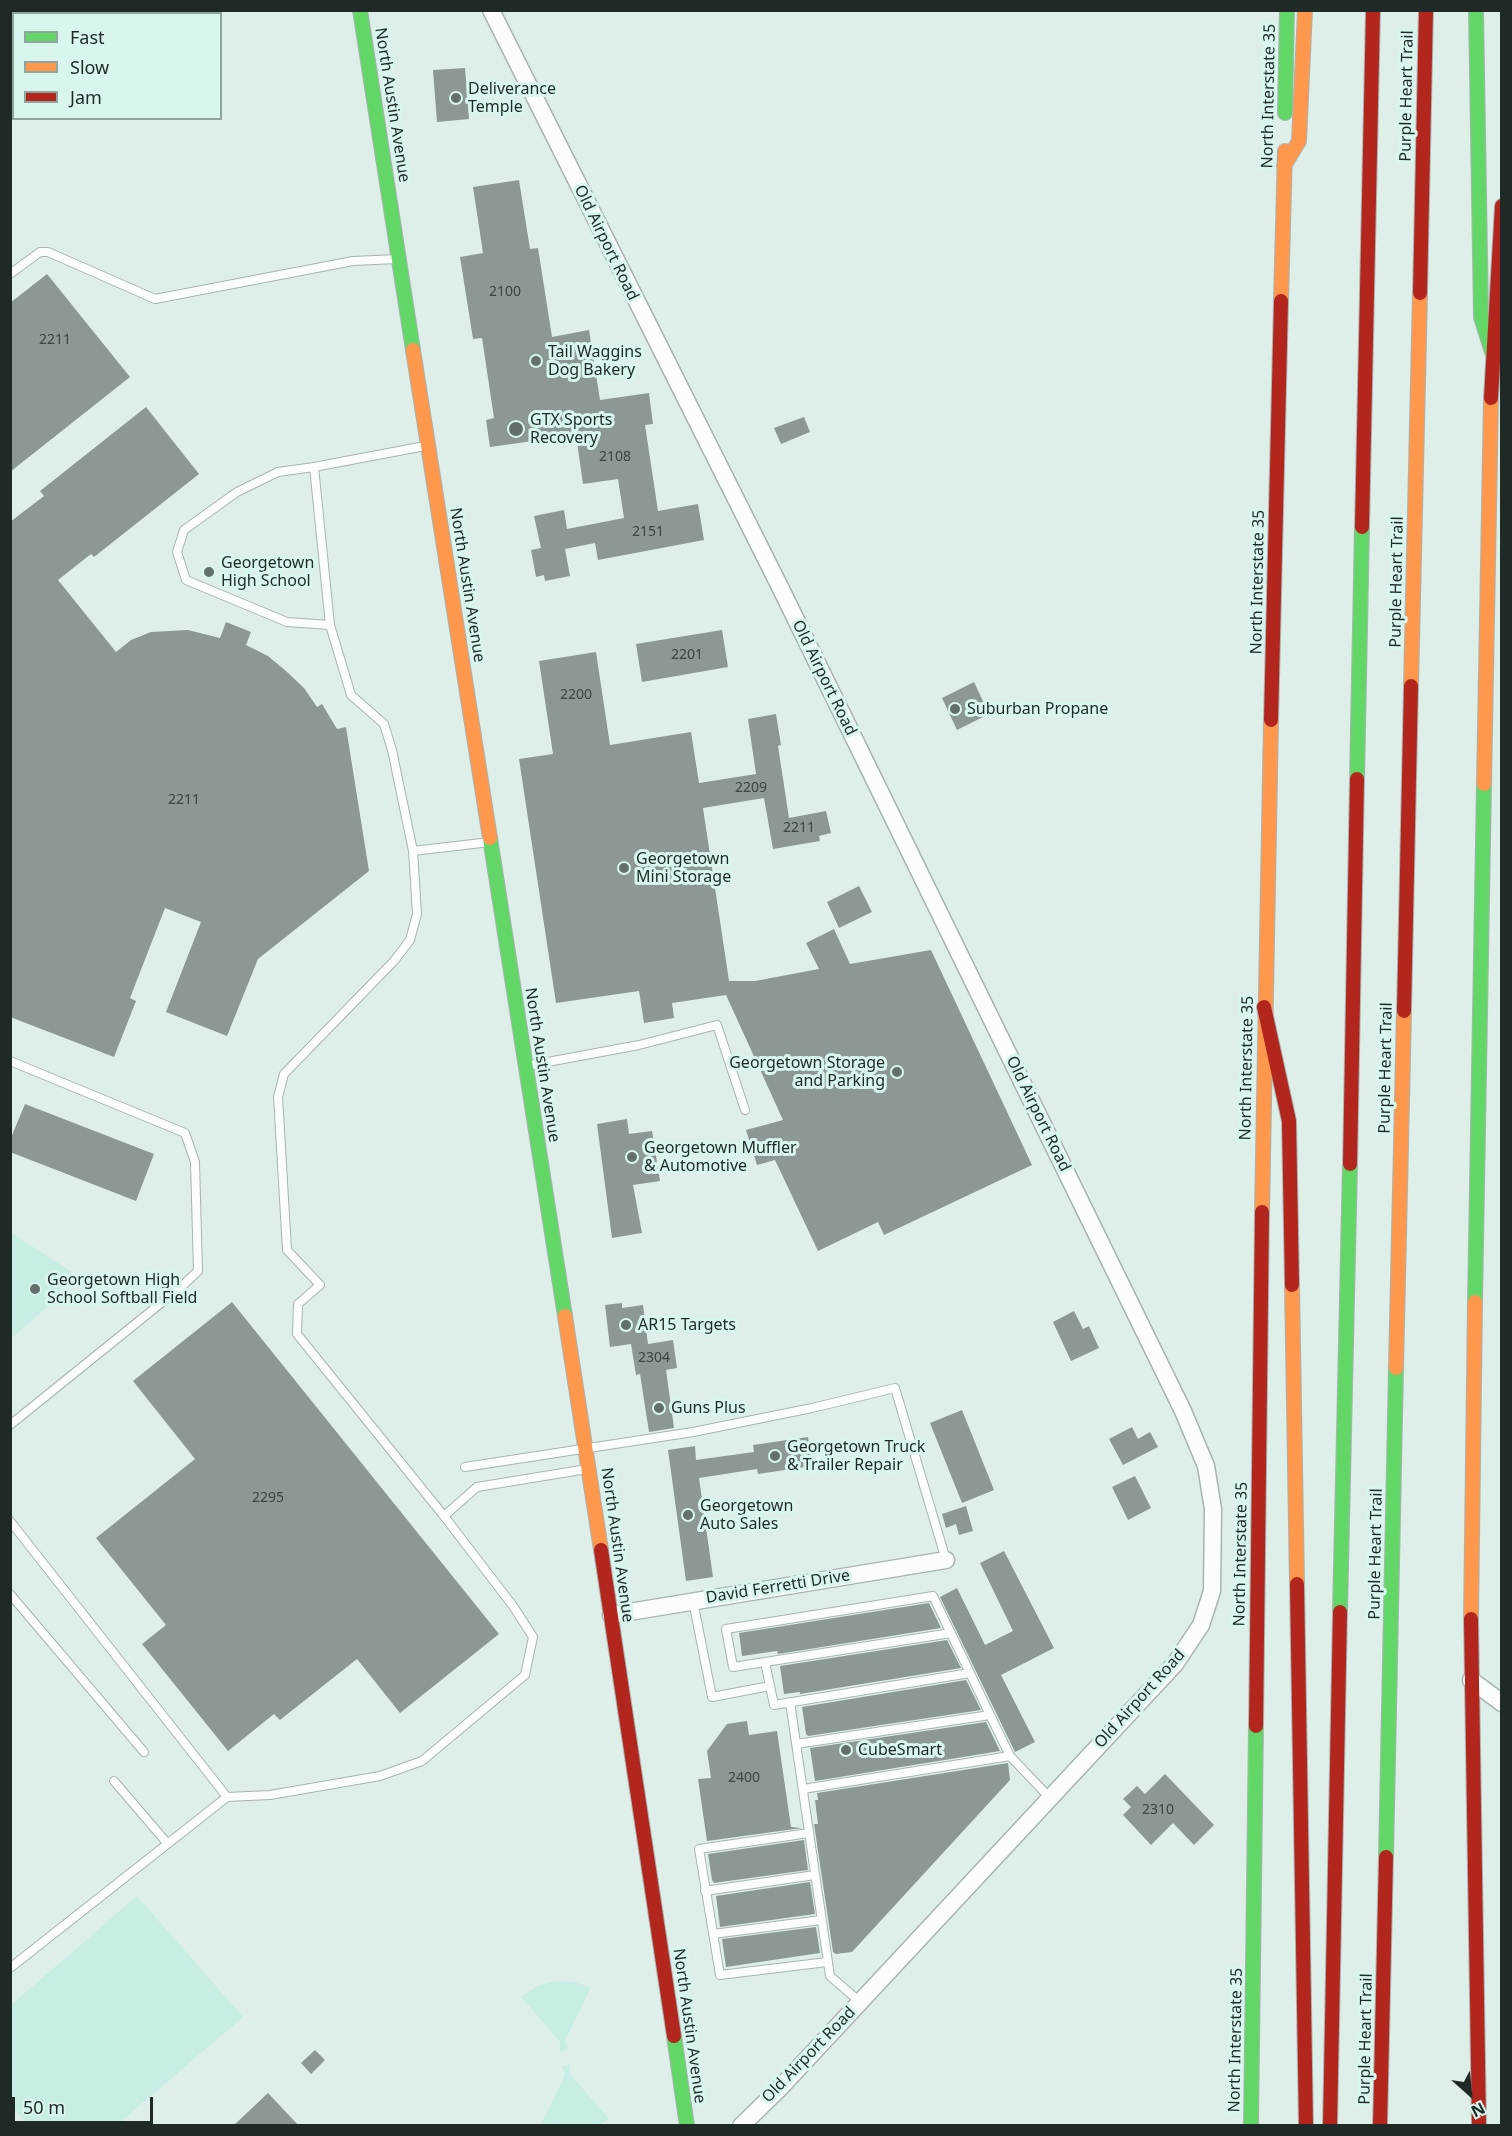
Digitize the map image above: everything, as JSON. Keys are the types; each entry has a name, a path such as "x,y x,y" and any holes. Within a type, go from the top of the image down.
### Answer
{"main road":[{"name":"North Austin Avenue","path":"360,10 590,1468 687,2126"},
{"name":"North Interstate 35","path":"1251,2126 1264,1007 1287,10"},
{"path":"1284,166 1299,141 1305,10"},
{"name":"Purple Heart Trail","path":"1330,2126 1373,10"},
{"name":"Purple Heart Trail","path":"1380,2126 1426,10"},
{"path":"1476,10 1481,317 1492,352"},
{"path":"1479,2126 1471,1680 1473,1385 1492,352 1502,206"},
{"path":"1264,1007 1289,1121 1306,2126"}],"street":[{"name":"Old Airport Road","path":"491,10 823,675 1183,1412 1206,1466 1213,1509 1212,1591 1201,1625 1175,1664 860,2002 741,2126"},
{"name":"David Ferretti Drive","path":"611,1615 946,1560"},
{"path":"1471,1680 1502,1703"}],"lane":[{"path":"10,274 40,252 48,252 155,298 353,261 400,259"},
{"path":"330,625 287,622 186,580 177,552 184,530 237,492 278,472 429,445"},
{"path":"10,1968 227,1797 270,1795 380,1776 422,1761 525,1676 533,1637 513,1606 444,1516 297,1334 298,1304 320,1286 287,1250 278,1098 285,1074 394,961 410,940 417,914 413,851 384,724 351,695 330,625 314,467"},
{"path":"413,851 490,842"},
{"path":"526,1066 639,1045 717,1026 745,1110"},
{"path":"10,1060 185,1133 195,1162 198,1270 181,1287 10,1425"},
{"path":"465,1467 715,1428 895,1388 946,1560"},
{"path":"444,1516 477,1487 590,1468"},
{"path":"10,1521 227,1797"},
{"path":"10,1594 144,1752"},
{"path":"951,1633 733,1667 726,1629 933,1596 951,1633 990,1715 1010,1756 1050,1798"},
{"path":"693,1600 712,1697 770,1686"},
{"path":"765,1662 774,1705 970,1673"},
{"path":"790,1702 830,1976 860,2002"},
{"path":"796,1744 990,1715"},
{"path":"803,1789 1010,1756"},
{"path":"114,1781 167,1843"},
{"path":"809,1833 699,1849 720,1975 827,1962"},
{"path":"705,1891 815,1875"},
{"path":"713,1934 821,1920"}],"green space":[{"name":"Georgetown High School Softball Field","path":"10,1232 72,1272 48,1306 11,1339"},
{"path":"137,1896 243,2017 117,2125 29,2125 11,2105 11,2005"},
{"path":"556,1981 574,1982 591,1987 565,2041 568,2050 560,2052 560,2042 521,1997 537,1986"},
{"path":"570,2064 570,2074 609,2119 599,2125 541,2125 565,2075 562,2066"}],"building":[{"path":"465,68 469,119 437,122 433,70"},
{"path":"519,180 530,249 538,248 552,337 589,330 600,400 649,393 653,424 645,425 658,511 698,504 704,540 598,560 595,543 565,549 570,576 545,581 544,575 536,577 531,550 541,548 534,516 564,510 567,529 624,518 618,479 583,484 576,435 490,447 486,420 494,418 482,338 473,339 460,257 483,253 473,187"},
{"path":"47,274 130,377 10,472 10,303"},
{"name":"Georgetown High School","path":"146,407 199,474 94,557 91,554 58,580 116,652 131,640 151,632 188,630 220,638 226,622 251,632 246,645 268,656 286,671 304,688 317,707 322,704 337,729 346,727 369,871 258,959 227,1036 166,1012 201,922 165,908 130,998 136,1001 114,1057 10,1017 10,522 44,496 40,491"},
{"path":"804,417 810,432 781,444 774,428"},
{"path":"722,630 728,667 642,682 636,644"},
{"path":"596,652 610,745 691,732 699,783 756,774 748,719 776,714 781,745 778,746 789,818 826,811 831,833 819,836 820,841 773,849 764,798 703,808 729,981 755,981 819,969 806,943 834,929 850,964 931,950 1032,1165 884,1235 878,1222 818,1251 775,1160 757,1165 746,1130 783,1120 726,995 672,1003 674,1018 644,1023 639,991 556,1003 519,759 553,754 539,661"},
{"path":"974,682 989,714 957,730 942,698"},
{"path":"859,886 872,912 839,928 827,902"},
{"path":"25,1104 154,1154 136,1201 10,1152 10,1140"},
{"path":"627,1119 629,1134 652,1131 660,1181 633,1185 642,1233 612,1238 597,1124"},
{"path":"232,1302 499,1634 400,1713 357,1659 280,1720 274,1714 228,1751 142,1644 166,1625 96,1538 195,1459 133,1381"},
{"path":"622,1303 622,1308 643,1305 648,1344 673,1340 677,1368 666,1370 674,1428 649,1432 640,1374 636,1375 631,1344 610,1347 605,1305"},
{"path":"1074,1311 1083,1329 1089,1326 1099,1348 1071,1361 1053,1322"},
{"path":"962,1410 994,1490 962,1503 930,1423"},
{"path":"1132,1427 1138,1439 1150,1432 1158,1447 1123,1465 1109,1439"},
{"path":"808,1437 812,1466 758,1474 757,1469 699,1478 713,1577 686,1581 668,1450 695,1446 696,1460 754,1452 753,1445"},
{"path":"1135,1476 1151,1508 1128,1520 1112,1487"},
{"path":"966,1506 973,1531 959,1535 956,1524 946,1528 942,1514"},
{"path":"1004,1551 1054,1648 1001,1675 1035,1742 1015,1752 940,1597 957,1588 985,1645 1013,1631 980,1563"},
{"path":"929,1603 941,1628 778,1654 777,1651 742,1656 739,1633"},
{"path":"947,1640 961,1668 800,1694 800,1692 784,1694 780,1666"},
{"path":"966,1680 981,1710 808,1736 806,1734 802,1707"},
{"path":"747,1721 749,1735 777,1731 791,1827 802,1828 707,1841 698,1779 711,1778 707,1751 727,1724"},
{"path":"986,1722 1000,1751 815,1781 810,1748"},
{"path":"1008,1763 1010,1780 852,1952 836,1954 833,1952 814,1824 818,1824 815,1800 818,1800 817,1793"},
{"path":"1165,1774 1214,1825 1194,1845 1173,1823 1151,1845 1123,1815 1131,1807 1123,1799 1137,1786 1145,1794"},
{"path":"804,1840 808,1870 714,1883 712,1880 708,1854"},
{"path":"810,1882 815,1914 720,1927 716,1896"},
{"path":"816,1927 820,1953 726,1967 722,1939"},
{"path":"315,2050 325,2060 311,2074 301,2063"},
{"path":"268,2093 299,2126 233,2126"}],"traffic: fast":[{"path":"360,10 413,350"},
{"path":"1285,113 1287,10"},
{"path":"1476,10 1481,317 1492,352"},
{"path":"1357,779 1362,527"},
{"path":"1475,1302 1484,784"},
{"path":"490,838 565,1316"},
{"path":"1340,1612 1350,1164"},
{"path":"1386,1857 1396,1368"},
{"path":"1251,2126 1256,1726"},
{"path":"674,2036 687,2126"}],"traffic: slow":[{"path":"1284,166 1299,141 1305,10"},
{"path":"1281,301 1285,151"},
{"path":"1411,686 1420,293"},
{"path":"413,350 490,838"},
{"path":"1484,784 1491,398"},
{"path":"1262,1212 1271,720"},
{"path":"1396,1368 1404,1011"},
{"path":"1292,1285 1297,1584"},
{"path":"1471,1619 1475,1302"},
{"path":"565,1316 601,1550"}],"traffic: jam":[{"path":"1362,527 1373,10"},
{"path":"1420,293 1426,10"},
{"path":"1491,398 1502,206"},
{"path":"1271,720 1281,301"},
{"path":"1404,1011 1411,686"},
{"path":"1350,1164 1357,779"},
{"path":"1264,1007 1289,1121 1292,1285"},
{"path":"1256,1726 1262,1212"},
{"path":"601,1550 674,2036"},
{"path":"1297,1584 1306,2126"},
{"path":"1330,2126 1340,1612"},
{"path":"1471,1619 1479,2126"},
{"path":"1380,2126 1386,1857"}],"place":[{"name":"Deliverance Temple","path":"456,98"},
{"name":"Tail Waggins Dog Bakery","path":"536,361"},
{"name":"GTX Sports Recovery","path":"516,429"},
{"name":"Georgetown High School","path":"209,572"},
{"name":"Suburban Propane","path":"955,709"},
{"name":"Georgetown Mini Storage","path":"624,868"},
{"name":"Georgetown Storage and Parking","path":"897,1072"},
{"name":"Georgetown Muffler & Automotive","path":"632,1157"},
{"name":"Georgetown High School Softball Field","path":"35,1289"},
{"name":"AR15 Targets","path":"626,1325"},
{"name":"Guns Plus","path":"659,1408"},
{"name":"Georgetown Truck & Trailer Repair","path":"775,1456"},
{"name":"Georgetown Auto Sales","path":"688,1515"},
{"name":"CubeSmart","path":"846,1750"}]}
